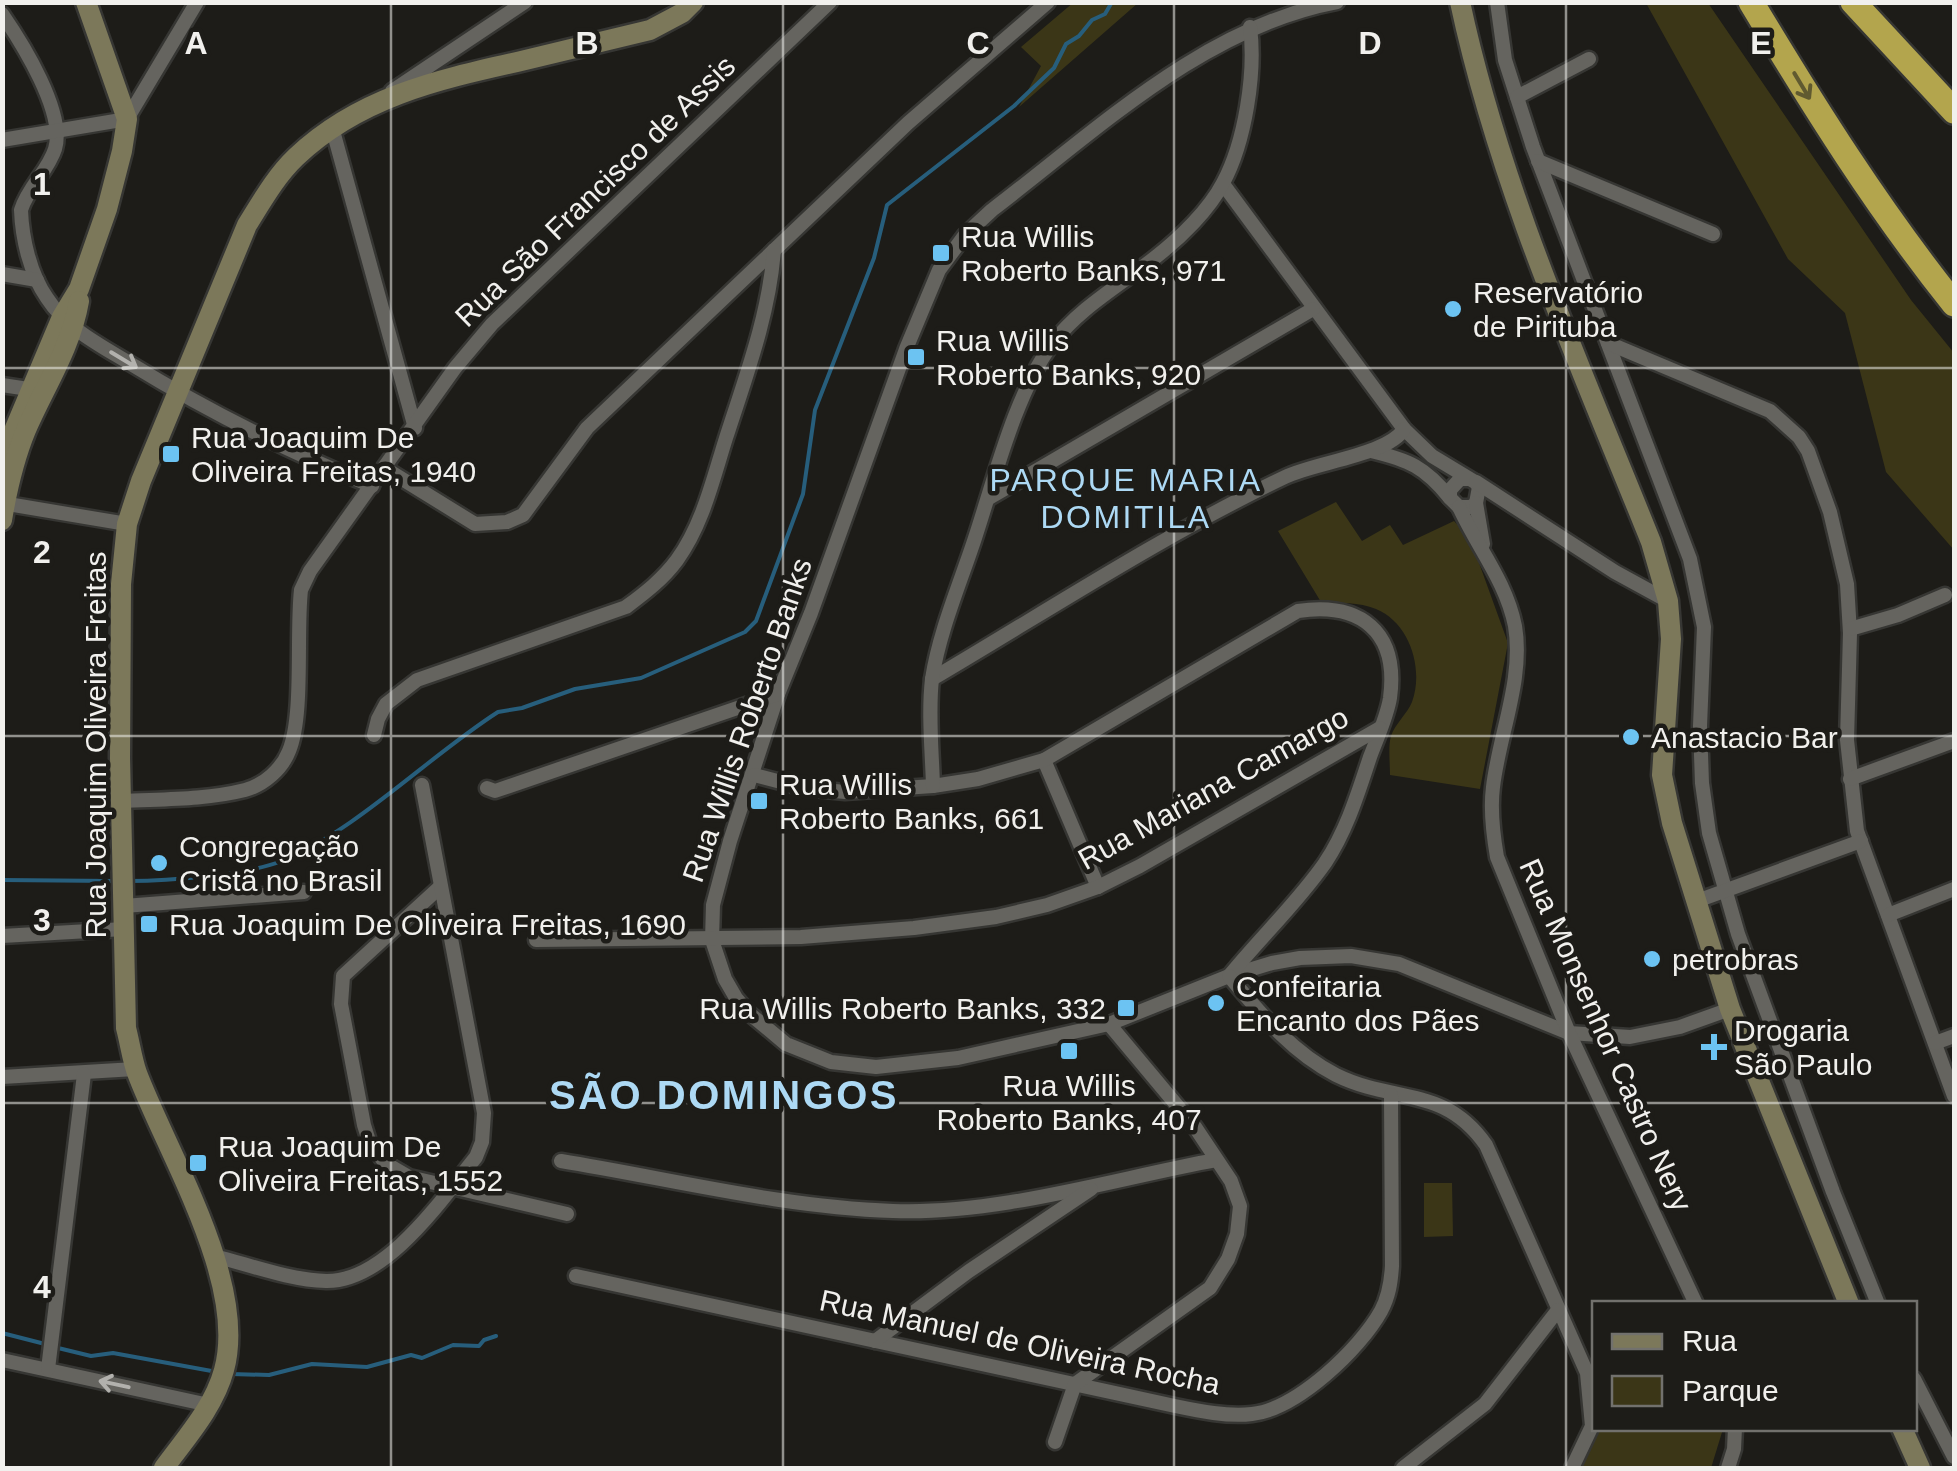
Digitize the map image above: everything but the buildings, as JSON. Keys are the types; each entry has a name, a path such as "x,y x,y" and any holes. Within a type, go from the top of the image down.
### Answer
{"highway":[{"path":"1752,2 1820,116 1914,254 1954,304"},
{"path":"1853,2 1954,111"}],"main road":[{"path":"2,459 68,322 107,210 127,119 86,2"},
{"name":"Rua Joaquim Oliveira Freitas","path":"164,1468 212,1400 226,1357 228,1318 214,1256 136,1069 125,1014 121,584 127,524 176,393 247,225 294,158 332,127 380,100 440,80 650,30 682,13 693,2"},
{"path":"1460,2 1504,169 1651,542 1668,601 1672,639 1662,775 1694,902 1730,1008 1849,1301"},
{"path":"3,509 38,391"},
{"path":"1903,1431 1915,1466"}],"street":[{"path":"2,140 127,119 196,2"},
{"path":"380,100 524,2"},
{"name":"Rua São Francisco de Assis","path":"123,800 204,798 249,790 280,767 294,736 301,590 456,368 492,324 830,2"},
{"path":"386,469 475,524 507,522 523,514 588,428 922,111 1048,2"},
{"name":"Rua Willis Roberto Banks","path":"1337,2 1250,28 1177,69 992,210 939,270 778,694 717,891 712,940 725,979 750,1014 786,1044 831,1062 876,1067 958,1058 1108,1024 1230,976 1300,958 1351,956 1398,964 1569,1033 1630,1037 1680,1027 1730,1008"},
{"path":"1497,2 1505,60 1538,161 1690,559 1704,626 1702,783 1709,833 1738,934 1877,1301"},
{"path":"2,14 40,82 58,131 52,156 21,210 36,280 68,322 176,393 272,444 372,486"},
{"path":"933,786 932,679 1028,384 1050,346 1072,320 1160,254 1192,224 1223,184 1240,136 1250,82 1254,53 1250,28"},
{"path":"1517,97 1589,59"},
{"path":"332,127 415,428"},
{"path":"1538,161 1713,234"},
{"path":"1223,184 1416,442 1668,601"},
{"path":"374,734 386,704 417,680 626,608 654,586 678,559 701,516 755,349 771,288 774,250"},
{"path":"2,274 36,280"},
{"path":"989,498 1314,310"},
{"path":"1608,342 1770,411 1800,437 1817,472 1847,584 1847,740 1862,841 1954,1096"},
{"path":"2,385 38,391"},
{"path":"932,679 1218,510 1313,464 1392,443 1404,429"},
{"path":"1416,442 1420,467"},
{"path":"1370,450 1420,467"},
{"name":"Rua Monsenhor Castro Nery","path":"1420,467 1454,503 1484,550 1515,626 1515,664 1493,788 1497,857 1569,1033 1695,1301"},
{"path":"1472,480 1479,488 1477,502 1471,507 1454,503 1454,483 1472,480"},
{"path":"1477,502 1512,506"},
{"name":"Rua Monsenhor Castro Nery","path":"1477,502 1484,550"},
{"path":"3,509 127,524"},
{"path":"1850,630 1898,616 1945,595"},
{"path":"754,775 804,788 846,792 978,779 1044,760 1298,611 1322,608 1350,612 1376,629 1386,653 1390,702 1351,815 1326,860 1230,976 1263,1018 1303,1055 1340,1077 1390,1095 1441,1104 1474,1128 1495,1164 1578,1350 1591,1392 1592,1426 1572,1468"},
{"path":"487,788 495,791 778,694"},
{"name":"Rua Mariana Camargo","path":"536,940 712,940 914,928 1047,905 1098,887 1140,866 1380,728"},
{"path":"1850,779 1954,742"},
{"path":"1044,760 1098,887"},
{"path":"214,1256 328,1281 364,1272 394,1252 476,1157 482,1142 484,1113 422,785"},
{"path":"1694,902 1862,841"},
{"path":"440,887 348,970 340,989 368,1141 385,1163 409,1177 567,1214"},
{"path":"1888,915 1954,889"},
{"path":"124,898 304,892"},
{"path":"2,936 124,929"},
{"path":"1055,1442 1075,1384 1210,1288 1237,1234 1240,1206 1231,1181 1184,1114 1108,1024"},
{"path":"1935,1043 1954,1036"},
{"path":"2,1076 136,1069"},
{"path":"48,1364 84,1074"},
{"name":"Rua Manuel de Oliveira Rocha","path":"576,1276 1183,1408 1250,1414 1277,1407 1340,1361 1373,1324 1391,1286 1390,1095"},
{"path":"561,1160 810,1204 896,1212 978,1205 1216,1160"},
{"path":"874,1341 1097,1185"},
{"path":"1403,1468 1485,1404 1558,1310"},
{"path":"2,1360 48,1364 212,1400"},
{"path":"1917,1384 1950,1441 1954,1457"},
{"path":"1728,1468 1735,1431"}],"green space":[{"path":"1074,2 1138,3 1019,107 1041,66 1021,47"},
{"path":"1646,3 1708,3 1911,300 1954,353 1954,550 1886,472 1845,313 1788,259"},
{"path":"1336,502 1362,541 1390,525 1403,545 1454,521 1470,538 1508,643 1480,789 1390,775 1391,736 1410,706 1415,689 1411,648 1398,625 1376,609 1321,602 1278,531"},
{"path":"1424,1183 1452,1183 1453,1236 1424,1237"},
{"path":"1597,1431 1722,1431 1711,1468 1578,1468"}],"waterway":[{"path":"129,881 228,873 282,861 338,831 498,712 522,708 575,689 641,678 745,632 756,621 803,494 815,410 874,258 887,205 1014,106 1054,68 1066,44 1092,20 1105,14 1112,2"},
{"path":"2,880 114,881"},
{"path":"2,1333 45,1344"},
{"path":"231,1374 269,1375 312,1364 367,1367 411,1355 422,1358 453,1345 479,1346 496,1336"},
{"path":"54,1347 91,1356 113,1353 217,1372"}],"place":[{"name":"Rua Willis Roberto Banks, 971","path":"941,253"},
{"name":"Reservatório de Pirituba","path":"1453,309"},
{"name":"Rua Willis Roberto Banks, 920","path":"916,357"},
{"name":"Rua Joaquim De Oliveira Freitas, 1940","path":"171,454"},
{"name":"Anastacio Bar","path":"1631,737"},
{"name":"Rua Willis Roberto Banks, 661","path":"759,801"},
{"name":"Congregação Cristã no Brasil","path":"159,863"},
{"name":"Rua Joaquim De Oliveira Freitas, 1690","path":"149,924"},
{"name":"petrobras","path":"1652,959"},
{"name":"Confeitaria Encanto dos Pães","path":"1216,1003"},
{"name":"Rua Willis Roberto Banks, 332","path":"1126,1008"},
{"name":"Drogaria São Paulo","path":"1714,1047"},
{"name":"Rua Willis Roberto Banks, 407","path":"1069,1051"},
{"name":"Rua Joaquim De Oliveira Freitas, 1552","path":"198,1163"}],"district":[{"name":"PARQUE MARIA DOMITILA","path":"1126,498"},
{"name":"SÃO DOMINGOS","path":"724,1095"}]}
